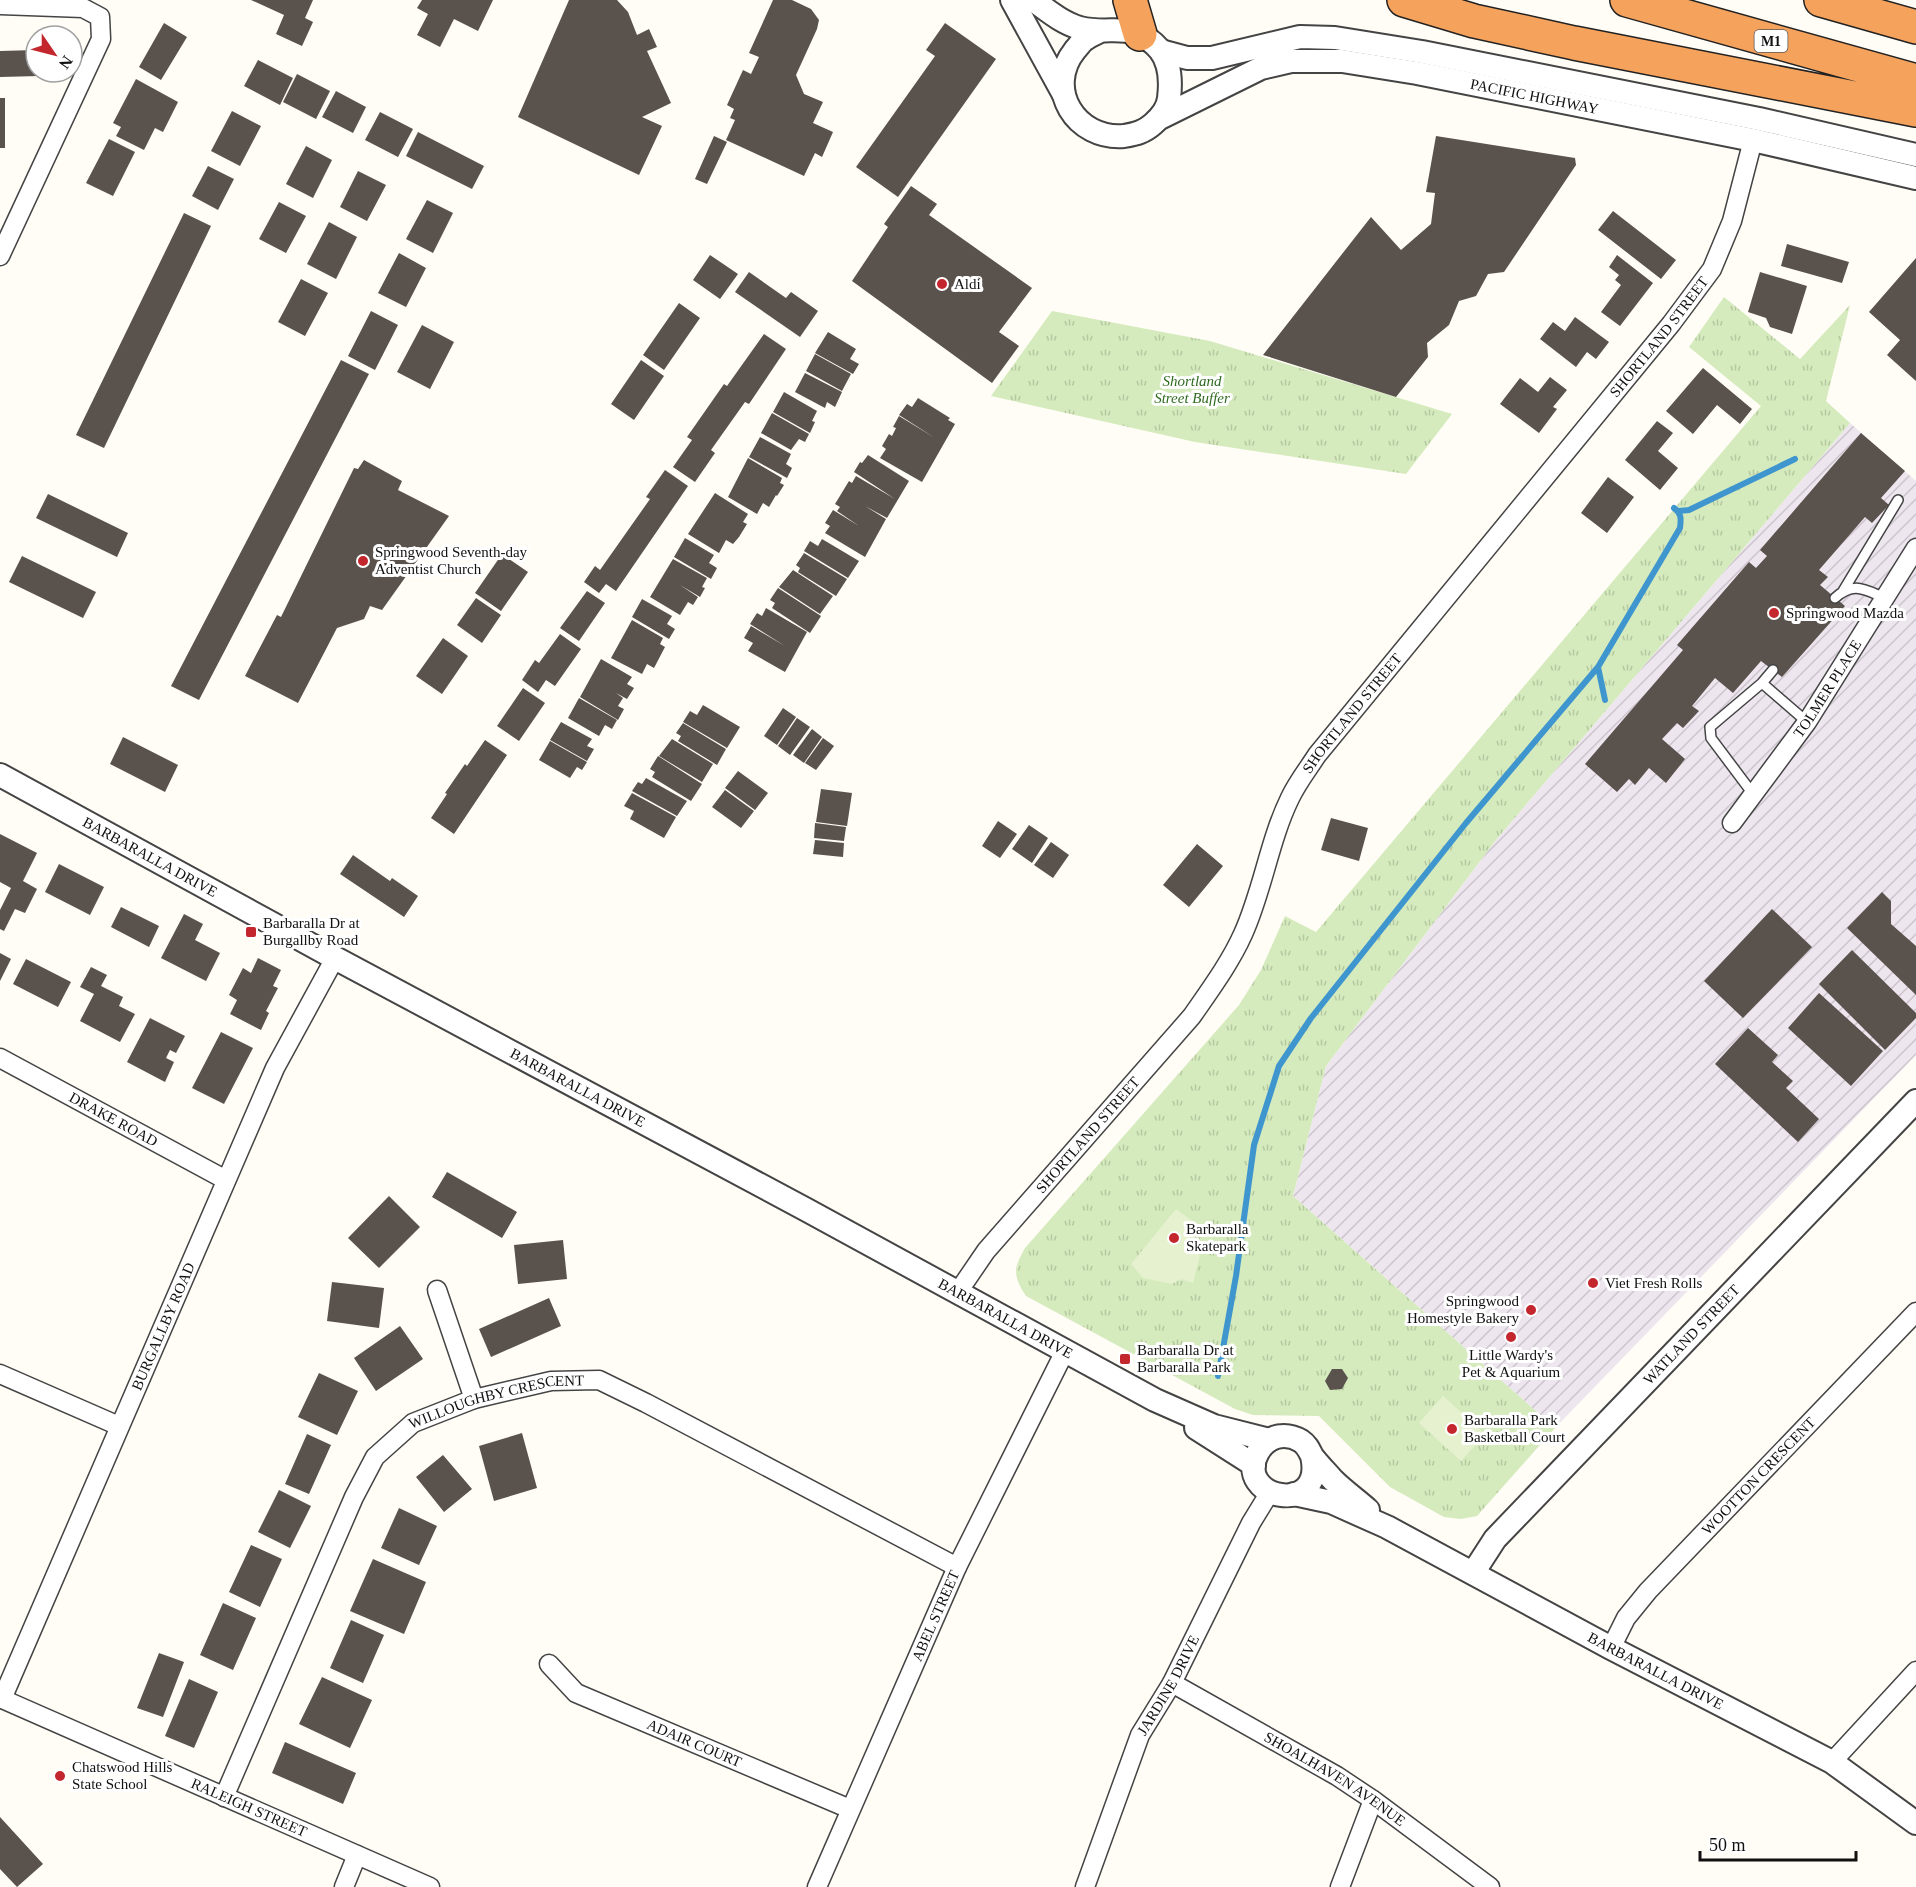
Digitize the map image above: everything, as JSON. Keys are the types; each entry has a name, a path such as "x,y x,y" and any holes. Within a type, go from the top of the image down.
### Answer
{"highway":[{"path":"1130,0 1150,42"},
{"path":"1404,0 1474,21 1563,41 1916,110"},
{"name":"M1","path":"1627,0 1916,81"},
{"path":"1821,0 1916,27"}],"street":[{"path":"1012,0 1064,94 1073,115 1093,132 1110,137 1136,134 1162,117 1168,103 1169,70 1150,42 1121,29 1100,31 1077,27 1033,0"},
{"path":"0,5 83,8 100,17 102,39 0,256"},
{"path":"1064,94 1063,78 1068,60 1083,41 1100,31"},
{"name":"PACIFIC HIGHWAY","path":"1150,42 1187,57 1212,58 1300,36 1335,38 1422,52 1748,117 1916,155"},
{"name":"PACIFIC HIGHWAY","path":"1162,117 1261,68 1291,61 1342,61 1417,73 1753,140 1916,178"},
{"name":"SHORTLAND STREET","path":"958,1292 986,1251 1192,1016 1218,980 1242,935 1260,892 1273,841 1290,798 1317,755 1671,324 1712,269 1732,222 1753,140"},
{"name":"TOLMER PLACE","path":"1732,823 1807,722 1916,548"},
{"name":"BARBARALLA DRIVE","path":"0,776 1155,1400 1254,1465 1258,1481 1270,1492 1278,1495 1294,1494 1331,1502 1388,1527 1611,1648 1832,1762 1916,1823"},
{"name":"BURGALLBY ROAD","path":"1,1698 275,1068 335,958"},
{"name":"DRAKE ROAD","path":"0,1058 226,1180"},
{"name":"WATLAND STREET","path":"1473,1573 1495,1539 1916,1101"},
{"path":"437,1290 474,1399"},
{"name":"WOOTTON CRESCENT","path":"1611,1648 1626,1617 1648,1591 1916,1312"},
{"name":"ABEL STREET","path":"817,1887 957,1567 1065,1351"},
{"path":"0,1374 119,1426"},
{"name":"WILLOUGHBY CRESCENT","path":"224,1797 354,1497 375,1456 413,1423 474,1399 550,1382 599,1380 957,1567"},
{"name":"BARBARALLA DRIVE","path":"1155,1400 1214,1426 1269,1440 1280,1436 1290,1436 1299,1440 1308,1446 1312,1456 1335,1482 1388,1527"},
{"path":"1254,1465 1256,1455 1269,1440"},
{"path":"1294,1494 1302,1490 1313,1474 1312,1456"},
{"name":"JARDINE DRIVE","path":"1085,1887 1140,1735 1172,1683 1251,1523 1270,1492"},
{"name":"ADAIR COURT","path":"549,1664 576,1693 850,1809"},
{"path":"1832,1762 1916,1671"},
{"name":"SHOALHAVEN AVENUE","path":"1172,1683 1337,1776 1490,1887"},
{"name":"RALEIGH STREET","path":"1,1698 430,1887"},
{"path":"1340,1887 1373,1800"},
{"path":"344,1887 357,1855"}],"lane":[{"path":"1835,598 1843,591 1898,500"},
{"path":"1843,591 1857,587 1885,598"},
{"path":"1753,794 1711,738 1710,727 1773,670"},
{"path":"1762,682 1807,722"}],"shaded area":[{"path":"1850,423 1916,481 1916,1055 1555,1428 1293,1196 1326,1066 1496,840"}],"green space":[{"path":"1724,297 1800,359 1850,305 1826,401 1850,423 1496,840 1326,1066 1293,1196 1555,1428 1477,1516 1461,1519 1444,1517 1390,1487 1319,1416 1253,1415 1235,1409 1026,1296 1017,1278 1018,1262 1025,1248 1239,1005 1261,970 1285,916 1316,932 1761,406 1689,347"},
{"name":"Shortland Street Buffer","path":"1052,311 1210,341 1452,414 1406,474 1195,442 991,396"},
{"name":"Barbaralla Skatepark","path":"1176,1209 1198,1225 1192,1251 1200,1255 1193,1283 1181,1279 1172,1284 1143,1278 1131,1264"},
{"name":"Barbaralla Park Basketball Court","path":"1443,1396 1485,1434 1461,1461 1419,1423"}],"building":[{"path":"251,0 313,0 305,18 313,22 302,46 276,34 284,15"},
{"path":"422,0 493,0 478,31 454,19 440,47 417,35 428,14 417,8"},
{"path":"569,0 617,0 628,12 637,35 649,29 657,47 647,51 671,103 642,117 662,126 639,175 518,117"},
{"path":"773,0 792,0 811,9 819,20 796,75 804,94 823,102 813,123 833,132 822,157 815,153 804,176 726,140 735,120 730,118 734,109 727,105 743,70 751,74 759,57 749,53"},
{"path":"164,23 187,37 161,80 139,67"},
{"path":"945,23 996,59 898,197 856,167 935,56 926,50"},
{"path":"24,50 24,76 0,77 0,51"},
{"path":"258,60 293,78 280,105 244,86"},
{"path":"297,74 330,91 316,119 283,102"},
{"path":"136,79 178,102 163,132 155,128 144,150 116,136 121,127 113,123"},
{"path":"336,91 366,107 353,133 322,117"},
{"path":"0,98 5,98 5,148 0,148"},
{"path":"232,111 261,126 240,166 211,151"},
{"path":"380,112 413,129 398,157 365,140"},
{"path":"418,132 484,166 472,189 406,156"},
{"path":"714,136 727,142 707,184 695,179"},
{"path":"1436,136 1575,158 1576,165 1504,272 1488,274 1476,296 1459,301 1449,325 1427,343 1428,357 1396,397 1263,355 1371,217 1401,250 1431,224 1435,193 1426,192"},
{"path":"109,139 135,152 113,196 86,183"},
{"path":"306,146 332,160 313,198 286,184"},
{"path":"208,166 234,179 218,210 192,196"},
{"path":"358,171 386,185 367,221 340,207"},
{"name":"Aldi","path":"911,186 937,204 929,215 1032,288 999,332 1019,346 992,383 852,281 888,227 884,224"},
{"path":"427,200 453,213 433,253 406,239"},
{"path":"279,202 306,216 286,253 259,239"},
{"path":"1613,211 1676,260 1661,279 1598,230"},
{"path":"184,213 211,226 104,448 76,435"},
{"path":"329,222 357,237 336,279 307,264"},
{"path":"1787,244 1849,262 1842,283 1781,266"},
{"path":"399,253 426,268 406,307 378,293"},
{"path":"710,255 738,274 720,299 693,280"},
{"path":"1617,255 1653,283 1620,326 1601,312 1621,285 1615,280 1619,275 1609,267"},
{"path":"1916,258 1916,381 1887,355 1900,340 1869,312"},
{"path":"749,272 786,298 791,292 818,311 800,337 735,292"},
{"path":"1760,272 1807,286 1792,334 1770,327 1766,318 1748,312"},
{"path":"301,279 328,293 305,336 278,322"},
{"path":"679,303 700,318 664,370 643,355"},
{"path":"371,311 398,325 375,370 348,356"},
{"path":"1575,317 1609,342 1596,359 1587,352 1576,367 1540,339 1553,322 1565,331"},
{"path":"422,325 454,342 430,389 397,372"},
{"path":"828,332 856,349 850,359 859,364 853,374 815,353"},
{"path":"764,334 786,349 749,404 745,402 711,450 715,453 695,482 673,467 692,440 687,437 724,384 727,386"},
{"path":"815,354 851,374 842,391 806,371"},
{"path":"341,360 369,374 199,700 171,686"},
{"path":"641,360 664,376 634,420 611,404"},
{"path":"1703,368 1752,409 1740,424 1717,405 1693,434 1666,411"},
{"path":"805,373 842,392 835,407 827,402 825,408 795,392"},
{"path":"1550,377 1567,390 1553,407 1557,409 1539,433 1500,404 1520,378 1538,392"},
{"path":"784,392 817,411 810,433 773,412"},
{"path":"918,398 950,418 948,420 955,424 922,482 880,458 886,449 882,446 889,434 892,436 896,428 893,427 899,416 935,438 899,415 907,404 912,407"},
{"path":"772,413 809,434 805,442 799,439 791,450 761,433"},
{"path":"1657,421 1673,433 1658,451 1678,468 1660,490 1625,460"},
{"path":"1861,433 1905,471 1881,498 1889,505 1872,523 1865,517 1819,570 1828,577 1820,585 1845,606 1782,677 1761,661 1733,693 1715,678 1692,706 1699,711 1683,728 1677,723 1662,739 1685,759 1666,783 1649,768 1635,785 1629,779 1617,792 1585,764 1683,650 1677,645 1749,562 1756,568 1767,556 1760,550"},
{"path":"760,437 791,454 786,464 792,468 787,478 749,457"},
{"path":"868,455 909,481 887,518 865,506 886,519 865,557 825,533 830,526 825,523 833,510 859,526 837,511 840,507 835,504 849,481 852,483 856,476 895,499 854,472"},
{"path":"748,458 782,478 780,483 784,485 769,507 763,503 757,514 728,497"},
{"name":"Springwood Seventh-day Adventist Church","path":"364,460 402,481 398,490 449,516 382,610 370,606 364,619 337,628 298,703 245,676 277,615 281,617 354,468 358,469"},
{"path":"665,470 688,486 616,591 606,584 599,593 584,582 595,566 600,570 650,499 646,497"},
{"path":"1608,477 1634,497 1607,533 1581,513"},
{"path":"715,493 748,514 743,522 747,524 739,537 733,544 726,540 719,553 688,534"},
{"path":"48,494 128,533 117,557 36,518"},
{"path":"685,538 714,555 709,563 717,568 711,579 674,557"},
{"path":"822,539 859,561 848,578 804,551 810,541 818,546"},
{"path":"804,553 847,579 836,596 798,572 800,568 796,565"},
{"path":"502,554 528,572 501,611 475,593"},
{"path":"22,556 96,592 83,618 9,582"},
{"path":"673,559 707,578 700,597 680,585 698,597 693,605 688,602 680,615 650,597"},
{"path":"793,570 833,596 820,614 779,587"},
{"path":"778,588 821,616 810,633 772,608 775,603 770,600"},
{"path":"587,591 605,603 579,641 560,628"},
{"path":"476,598 501,615 482,643 457,625"},
{"path":"642,599 672,616 667,624 675,629 669,639 632,617"},
{"path":"766,608 807,632 785,672 748,651 753,643 744,638 751,626 785,646 750,624 757,613 762,616"},
{"path":"632,620 663,638 660,644 665,647 654,668 647,664 642,674 611,658"},
{"path":"560,634 581,649 555,686 546,680 538,692 522,680 535,660 539,663"},
{"path":"443,638 468,656 442,694 416,676"},
{"path":"601,659 632,677 627,684 634,688 627,699 616,693 623,698 618,706 624,709 618,720 580,697"},
{"path":"523,688 545,703 519,741 497,726"},
{"path":"579,698 617,720 612,729 605,725 599,736 568,718"},
{"path":"703,705 740,727 727,748 683,722 690,711 697,715"},
{"path":"783,708 796,717 777,745 764,736"},
{"path":"797,718 810,727 790,755 778,746"},
{"path":"561,722 592,739 587,746 594,749 587,761 550,740"},
{"path":"683,723 726,749 717,765 678,741 681,736 676,733"},
{"path":"812,729 822,737 804,763 793,755"},
{"path":"123,737 178,765 165,792 110,764"},
{"path":"823,738 834,746 816,770 805,763"},
{"path":"672,739 713,764 702,782 659,756"},
{"path":"485,740 507,755 454,834 431,818 465,764 467,766"},
{"path":"550,741 587,762 582,770 577,767 570,778 539,760"},
{"path":"658,756 702,784 691,801 652,777 655,772 650,769"},
{"path":"738,771 768,793 755,810 725,788"},
{"path":"646,778 687,801 677,816 632,791 638,782 642,784"},
{"path":"821,789 852,793 847,826 816,822"},
{"path":"725,790 754,811 741,828 712,807"},
{"path":"632,793 676,817 664,838 630,819 634,811 624,806"},
{"path":"1331,818 1368,828 1359,861 1321,850"},
{"path":"998,821 1017,834 1000,858 982,846"},
{"path":"815,823 846,827 844,841 814,838"},
{"path":"1029,825 1048,838 1032,863 1012,849"},
{"path":"0,834 37,853 23,881 37,889 25,913 15,909 4,931 0,929 0,910 11,888 0,882"},
{"path":"815,840 844,843 843,857 813,854"},
{"path":"1051,842 1069,855 1053,878 1034,865"},
{"path":"1197,844 1223,866 1189,907 1163,885"},
{"path":"353,855 390,881 392,878 418,896 404,917 340,874"},
{"path":"59,864 104,887 90,915 45,892"},
{"path":"1882,892 1891,901 1891,924 1916,946 1916,995 1847,928"},
{"path":"121,907 159,926 149,947 111,927"},
{"path":"1772,909 1812,947 1743,1018 1704,981"},
{"path":"184,914 203,924 195,940 220,953 206,981 161,958"},
{"path":"1852,950 1916,1013 1916,1018 1885,1050 1819,984"},
{"path":"0,953 11,959 0,981"},
{"path":"258,958 281,970 273,986 278,988 266,1011 269,1013 261,1030 230,1014 237,1000 229,995 243,968 251,973"},
{"path":"26,959 71,982 58,1007 13,984"},
{"path":"91,967 107,975 101,986 123,997 119,1006 135,1014 120,1042 80,1021 94,994 80,987"},
{"path":"1819,993 1883,1051 1851,1086 1788,1028"},
{"path":"150,1018 185,1036 176,1053 170,1050 166,1058 174,1062 165,1082 127,1062"},
{"path":"1748,1028 1778,1055 1772,1062 1793,1081 1786,1088 1819,1119 1798,1142 1715,1064"},
{"path":"221,1032 253,1048 224,1104 192,1088"},
{"path":"447,1172 517,1212 502,1238 432,1197"},
{"path":"389,1196 420,1227 379,1268 348,1238"},
{"path":"563,1240 567,1279 518,1284 514,1245"},
{"path":"332,1282 384,1288 379,1328 327,1321"},
{"path":"549,1298 561,1326 491,1357 479,1329"},
{"path":"400,1326 423,1359 376,1391 354,1358"},
{"path":"1332,1369 1342,1369 1348,1378 1342,1389 1330,1390 1325,1381"},
{"path":"319,1373 358,1391 337,1435 298,1417"},
{"path":"522,1433 537,1488 494,1501 479,1446"},
{"path":"307,1434 331,1445 309,1494 285,1484"},
{"path":"443,1455 472,1489 444,1512 416,1477"},
{"path":"279,1490 311,1506 290,1548 258,1532"},
{"path":"399,1508 437,1526 419,1565 381,1548"},
{"path":"251,1545 282,1559 260,1607 229,1592"},
{"path":"373,1559 426,1582 404,1634 350,1611"},
{"path":"223,1603 256,1618 233,1670 200,1655"},
{"path":"351,1620 384,1635 363,1683 330,1668"},
{"path":"159,1653 184,1662 163,1717 137,1708"},
{"path":"322,1677 372,1700 350,1748 299,1724"},
{"path":"189,1679 218,1692 194,1748 165,1736"},
{"path":"285,1742 356,1773 343,1804 272,1773"},
{"path":"0,1817 43,1864 17,1887 0,1869"}],"waterway":[{"path":"1679,511 1689,510 1795,459"},
{"path":"1218,1376 1236,1276 1254,1145 1279,1066 1311,1018 1466,823 1598,667 1680,528 1680,517 1674,508"},
{"path":"1598,667 1605,700"}],"place":[{"name":"Aldi","path":"942,284"},
{"name":"Springwood Seventh-day Adventist Church","path":"363,561"},
{"name":"Springwood Mazda","path":"1774,613"},
{"name":"Barbaralla Dr at Burgallby Road","path":"251,932"},
{"name":"Barbaralla Skatepark","path":"1174,1238"},
{"name":"Viet Fresh Rolls","path":"1593,1283"},
{"name":"Springwood Homestyle Bakery","path":"1531,1310"},
{"name":"Little Wardy's Pet & Aquarium","path":"1511,1337"},
{"name":"Barbaralla Dr at Barbaralla Park","path":"1125,1359"},
{"name":"Barbaralla Park Basketball Court","path":"1452,1429"},
{"name":"Chatswood Hills State School","path":"60,1776"}]}
